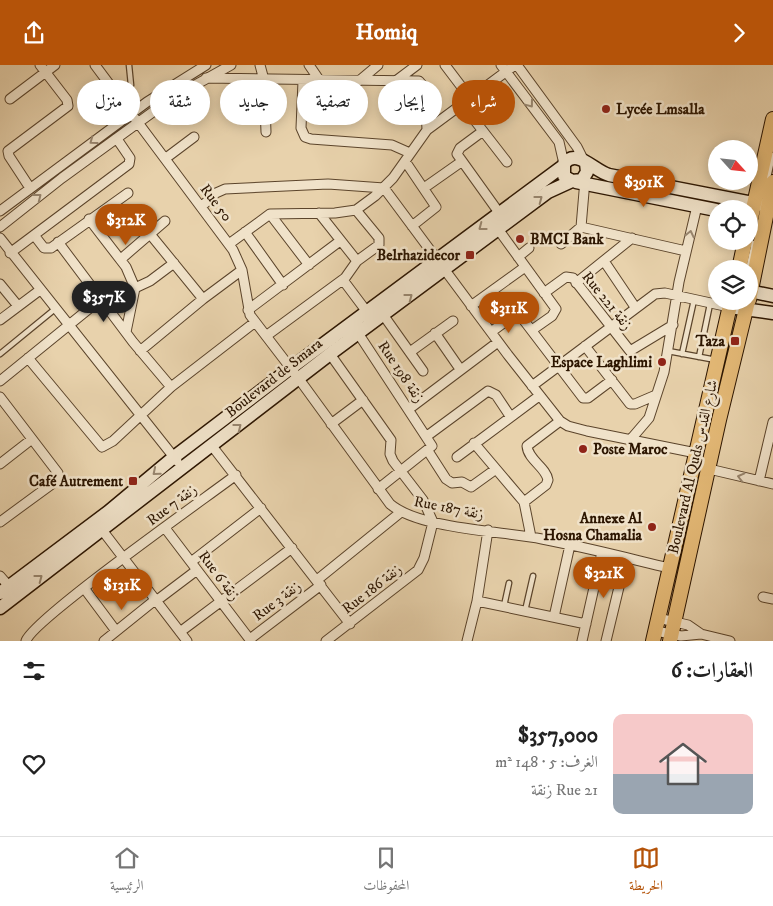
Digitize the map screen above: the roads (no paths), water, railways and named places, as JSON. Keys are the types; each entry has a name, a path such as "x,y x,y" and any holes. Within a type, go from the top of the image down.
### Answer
{"main road":[{"name":"Boulevard Al Quds شارع القدس","path":"763,204 773,119"},
{"name":"Boulevard Al Quds شارع القدس","path":"763,204 773,182"},
{"name":"Boulevard Al Quds شارع القدس","path":"664,629 669,568 718,360 738,310"},
{"name":"Boulevard Al Quds شارع القدس","path":"664,629 708,469 740,310"}],"street":[{"path":"30,188 8,153 11,147 68,106 67,101 40,65"},
{"path":"10,99 55,65"},
{"name":"Rue 50","path":"96,65 107,80"},
{"path":"140,108 183,78 206,65"},
{"path":"140,121 206,78 231,65"},
{"path":"206,78 264,80 260,65"},
{"path":"359,80 378,65"},
{"path":"398,80 417,65"},
{"path":"445,65 456,80"},
{"path":"490,80 503,68 516,65 571,139 584,161 587,172 579,181 581,227"},
{"path":"312,66 319,80"},
{"path":"503,68 559,143 564,176 579,181 708,208"},
{"path":"229,245 270,214 319,213 356,209 384,188 427,130 452,111"},
{"path":"0,211 116,125"},
{"path":"0,227 134,125"},
{"name":"Rue 50","path":"140,125 229,245 242,271 248,310 254,322 291,368"},
{"path":"266,125 266,132"},
{"path":"301,125 305,137 311,139 392,145 408,157 436,208 412,226"},
{"path":"427,125 427,130"},
{"path":"478,125 507,162"},
{"path":"483,131 458,150 457,155 500,214"},
{"path":"166,158 194,137"},
{"path":"10,253 129,164 130,158 117,139"},
{"path":"563,165 572,157 584,161 609,175 763,204"},
{"path":"424,188 461,162"},
{"name":"Boulevard de Smara","path":"99,526 174,457 291,368 355,329 384,316 500,214 563,165"},
{"name":"Boulevard de Smara","path":"0,608 8,592 99,526 183,469 300,379 330,354 355,329 367,312 498,229 548,192 579,181"},
{"path":"201,207 216,193 225,189 328,184 384,188 498,342 560,421 572,428 696,453"},
{"path":"34,235 47,249 128,193"},
{"path":"631,439 649,418 656,395 668,351 676,296 697,206"},
{"path":"266,336 342,280 357,261 378,247 380,242 356,209"},
{"path":"319,213 357,261"},
{"path":"270,214 309,265"},
{"path":"89,219 121,259 135,288 126,332"},
{"path":"121,259 165,221"},
{"path":"581,227 686,251"},
{"path":"561,244 581,227"},
{"path":"498,229 556,309 552,316 532,330"},
{"path":"245,232 284,285"},
{"path":"150,233 203,299"},
{"path":"0,238 183,469"},
{"path":"576,283 632,238"},
{"path":"248,310 284,285 340,241"},
{"path":"58,242 140,351 171,387"},
{"path":"518,257 529,248"},
{"path":"604,261 635,307"},
{"path":"135,288 150,281 174,263"},
{"path":"471,305 525,267"},
{"path":"140,351 203,299 242,271"},
{"name":"Rue 221 زنقة","path":"544,293 566,277 570,277 611,326 628,350 632,351 656,333 673,325"},
{"path":"342,280 367,312"},
{"path":"0,284 18,306"},
{"path":"0,320 40,290"},
{"path":"532,386 635,307 659,293 708,304"},
{"path":"758,299 773,296"},
{"path":"0,381 101,299"},
{"path":"758,308 773,313"},
{"path":"491,332 517,314 521,316 585,399 612,380"},
{"path":"384,316 423,371"},
{"path":"410,352 453,321"},
{"path":"28,358 102,447 113,441 171,387 254,322"},
{"name":"Rue 198 زنقة","path":"355,329 427,436 432,445 430,449 448,481 454,484 462,482 469,487 474,486 496,469"},
{"path":"435,333 460,369"},
{"path":"409,409 498,342"},
{"path":"585,346 632,405 656,395"},
{"path":"330,354 391,440 391,455 423,501 432,522"},
{"name":"Rue 187 زنقة","path":"291,368 378,489 390,504 401,512 432,522 530,537 669,568"},
{"path":"427,436 488,391 496,395 510,416"},
{"path":"457,457 539,396"},
{"path":"331,424 363,399"},
{"path":"0,522 56,481 58,476 56,469 1,402"},
{"path":"524,502 546,485 548,480 547,474 528,451 527,446 560,421"},
{"path":"759,481 773,423"},
{"path":"0,464 32,439"},
{"path":"474,443 524,502 530,537"},
{"path":"212,446 350,624"},
{"path":"378,489 430,449"},
{"path":"708,469 773,484"},
{"name":"Rue 7 زنقة","path":"26,641 33,630 84,588 236,475"},
{"path":"191,562 261,508"},
{"name":"Rue 3 زنقة","path":"250,640 401,512"},
{"name":"Rue 186 زنقة","path":"326,641 418,570 424,558 432,522"},
{"path":"99,526 183,638 221,601 292,547"},
{"name":"Rue 6 زنقة","path":"165,528 250,640"},
{"path":"468,641 477,601 488,530"},
{"path":"554,617 570,545"},
{"path":"582,641 602,552"},
{"path":"606,641 626,558"},
{"path":"104,641 197,570"},
{"path":"0,575 8,592"},
{"path":"84,588 116,631"},
{"path":"763,597 773,599"},
{"path":"477,601 586,623"},
{"path":"664,629 686,637 701,634 727,641"}],"lane":[{"path":"129,65 130,80"},
{"path":"763,204 773,141"},
{"path":"763,204 773,155"},
{"path":"682,354 694,300"},
{"path":"0,354 55,309"},
{"path":"699,357 709,310"},
{"path":"669,600 739,310"},
{"path":"664,629 735,327"},
{"path":"668,351 718,360"},
{"path":"525,611 533,576"},
{"path":"504,607 509,583"}],"place":[{"name":"Lycée Lmsalla","path":"606,109"},
{"name":"BMCI Bank","path":"520,239"},
{"name":"Belrhazidecor","path":"470,255"},
{"name":"Taza","path":"735,341"},
{"name":"Espace Laghlimi","path":"662,362"},
{"name":"Poste Maroc","path":"583,449"},
{"name":"Café Autrement","path":"133,481"},
{"name":"Annexe Al Hosna Chamalia","path":"652,527"}]}
